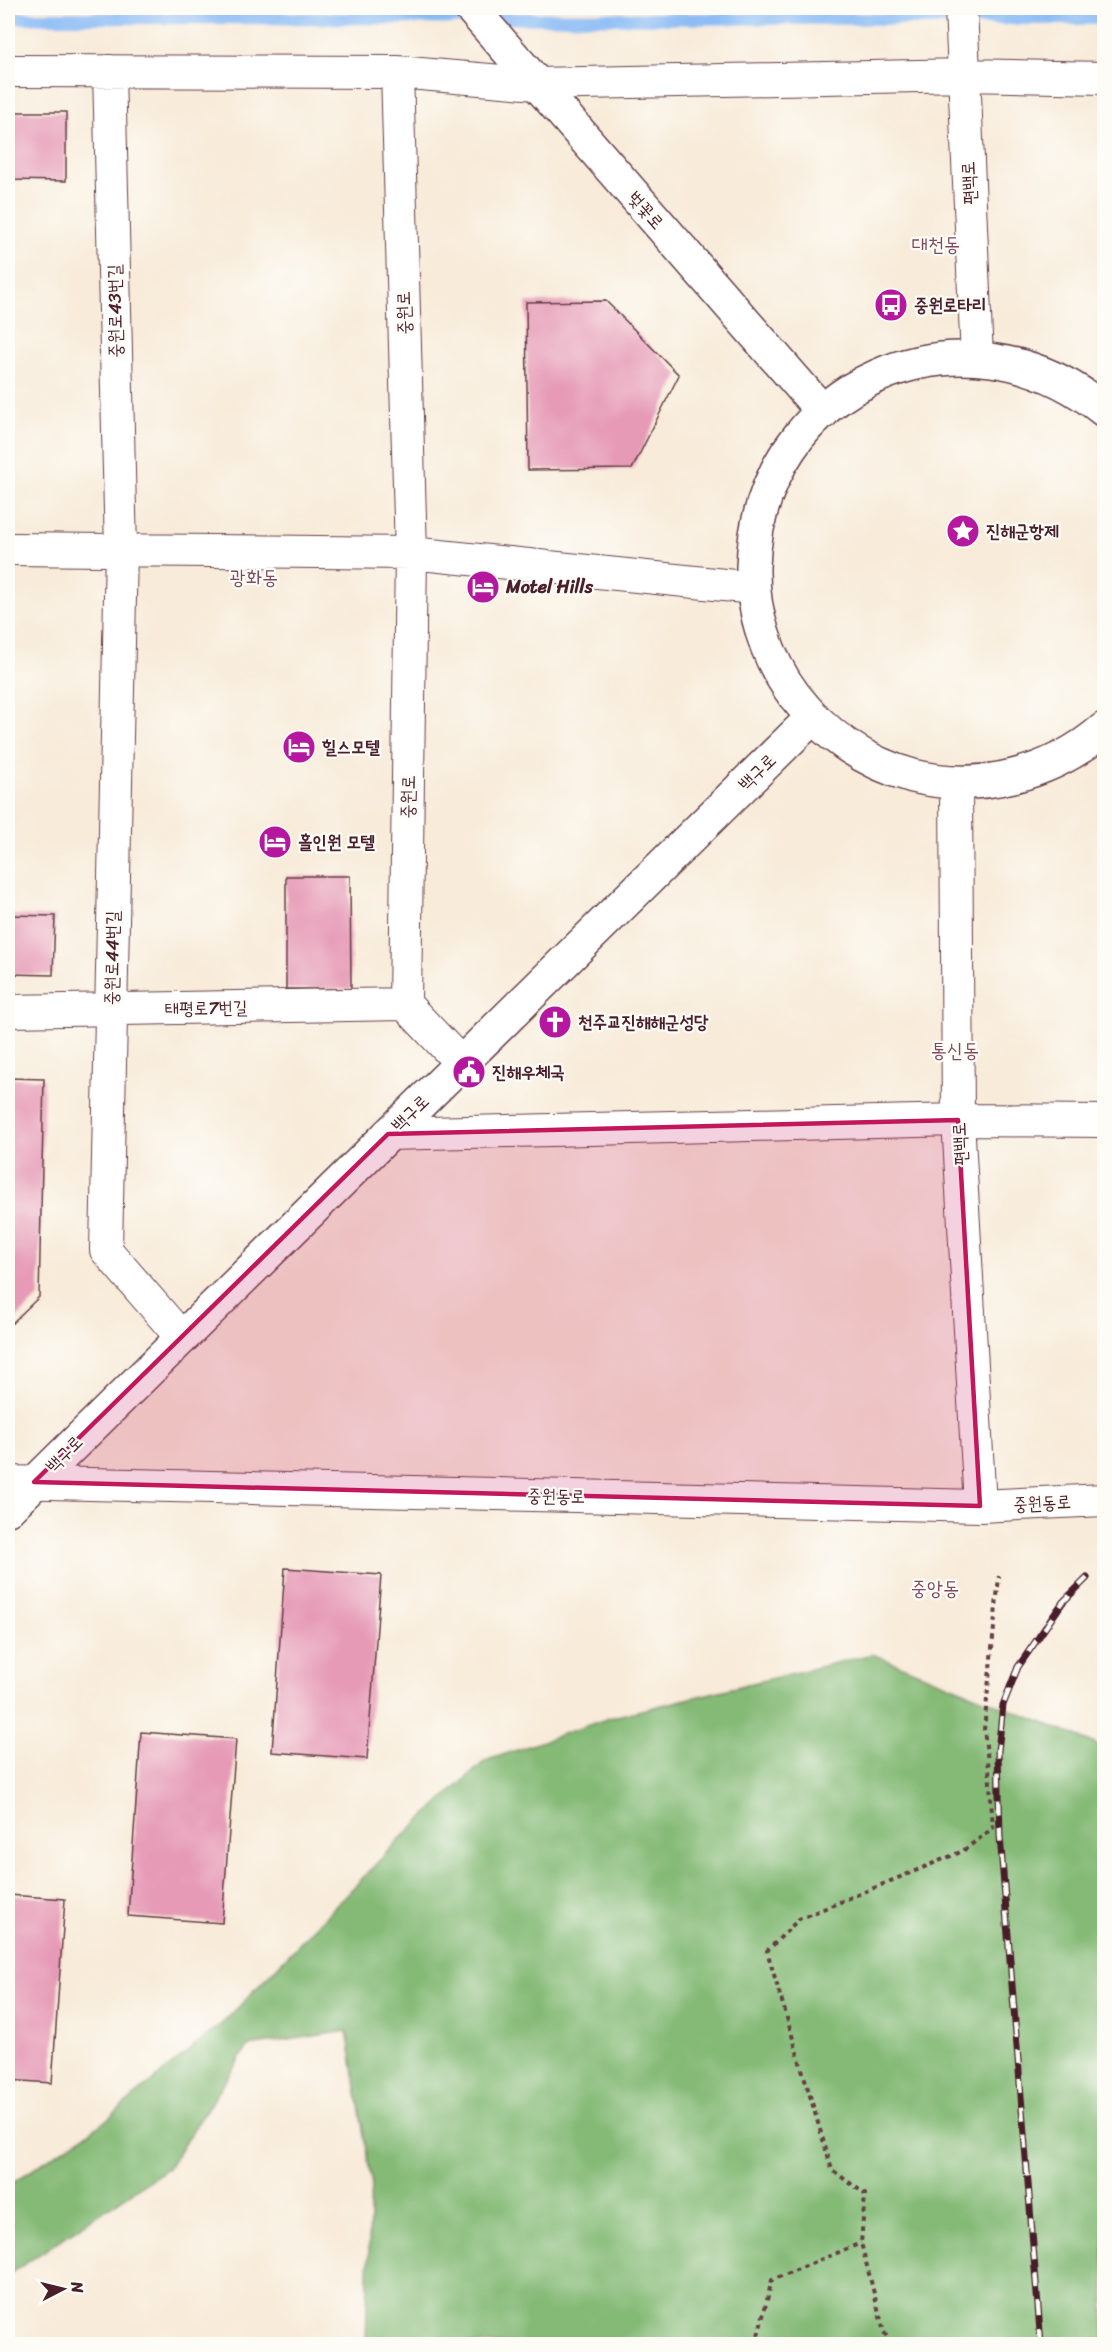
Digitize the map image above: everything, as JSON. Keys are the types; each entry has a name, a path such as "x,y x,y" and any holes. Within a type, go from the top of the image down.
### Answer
{"street":[{"name":"벚꽃로","path":"471,8 823,412"},
{"name":"편백로","path":"961,8 977,358"},
{"path":"8,71 397,72 537,84 963,60 1104,78"},
{"name":"중원로43번길","path":"109,71 121,550"},
{"name":"중원로","path":"397,72 411,553 405,1004"},
{"path":"1104,410 1076,389 1044,373 1011,362 977,358 931,360 887,372 853,389 823,412 792,446 779,466 765,497 753,553 754,588 759,621 774,662 791,691 813,717 837,739 873,761 914,776 956,782 990,781 1034,771 1074,751 1104,731"},
{"path":"8,549 411,553 754,588"},
{"name":"중원로44번길","path":"121,550 106,1250 182,1338"},
{"name":"백구로","path":"8,1509 21,1482 182,1338 813,717"},
{"name":"편백로","path":"956,782 958,1119 980,1506"},
{"path":"405,1004 461,1063"},
{"name":"태평로7번길","path":"8,1011 405,1004"},
{"path":"388,1134 958,1119 1104,1121"},
{"name":"중원동로","path":"21,1482 980,1506 1104,1500"}],"path":[{"path":"891,2344 884,2332 861,2243 865,2194 832,2170 767,1951 800,1918 963,1851 993,1828 984,1730 999,1576"},
{"path":"756,2344 772,2280 861,2243"}],"highlighted area":[{"path":"958,1120 980,1506 34,1482 388,1134"}],"green space":[{"path":"872,1654 1091,1742 1104,1750 1104,2344 366,2344 371,2180 347,2031 248,2046 168,2168 8,2275 8,2186 99,2126 226,2020 400,1839 485,1761 609,1718"}],"building":[{"path":"8,112 66,112 66,181 8,180"},
{"path":"606,301 679,375 632,469 528,470 526,302"},
{"path":"286,876 350,876 351,989 286,989"},
{"path":"8,915 55,916 53,975 8,974"},
{"path":"8,1078 44,1079 39,1297 8,1327"},
{"path":"285,1568 381,1575 367,1759 272,1752"},
{"path":"141,1732 236,1739 222,1923 128,1916"},
{"path":"8,1895 65,1899 52,2083 8,2080"}],"waterway":[{"path":"8,18 1104,19"}],"railway":[{"path":"1041,2344 1000,1836 998,1751 1003,1705 1018,1667 1063,1602 1087,1578"}],"place":[{"name":"중원로타리","path":"891,305"},
{"name":"진해군항제","path":"963,531"},
{"name":"Motel Hills","path":"483,587"},
{"name":"힐스모텔","path":"299,747"},
{"name":"홀인원 모텔","path":"275,842"},
{"name":"천주교진해해군성당","path":"555,1022"},
{"name":"진해우체국","path":"469,1072"}],"district":[{"name":"대천동","path":"936,244"},
{"name":"광화동","path":"254,577"},
{"name":"통신동","path":"955,1050"},
{"name":"중앙동","path":"935,1588"}]}
